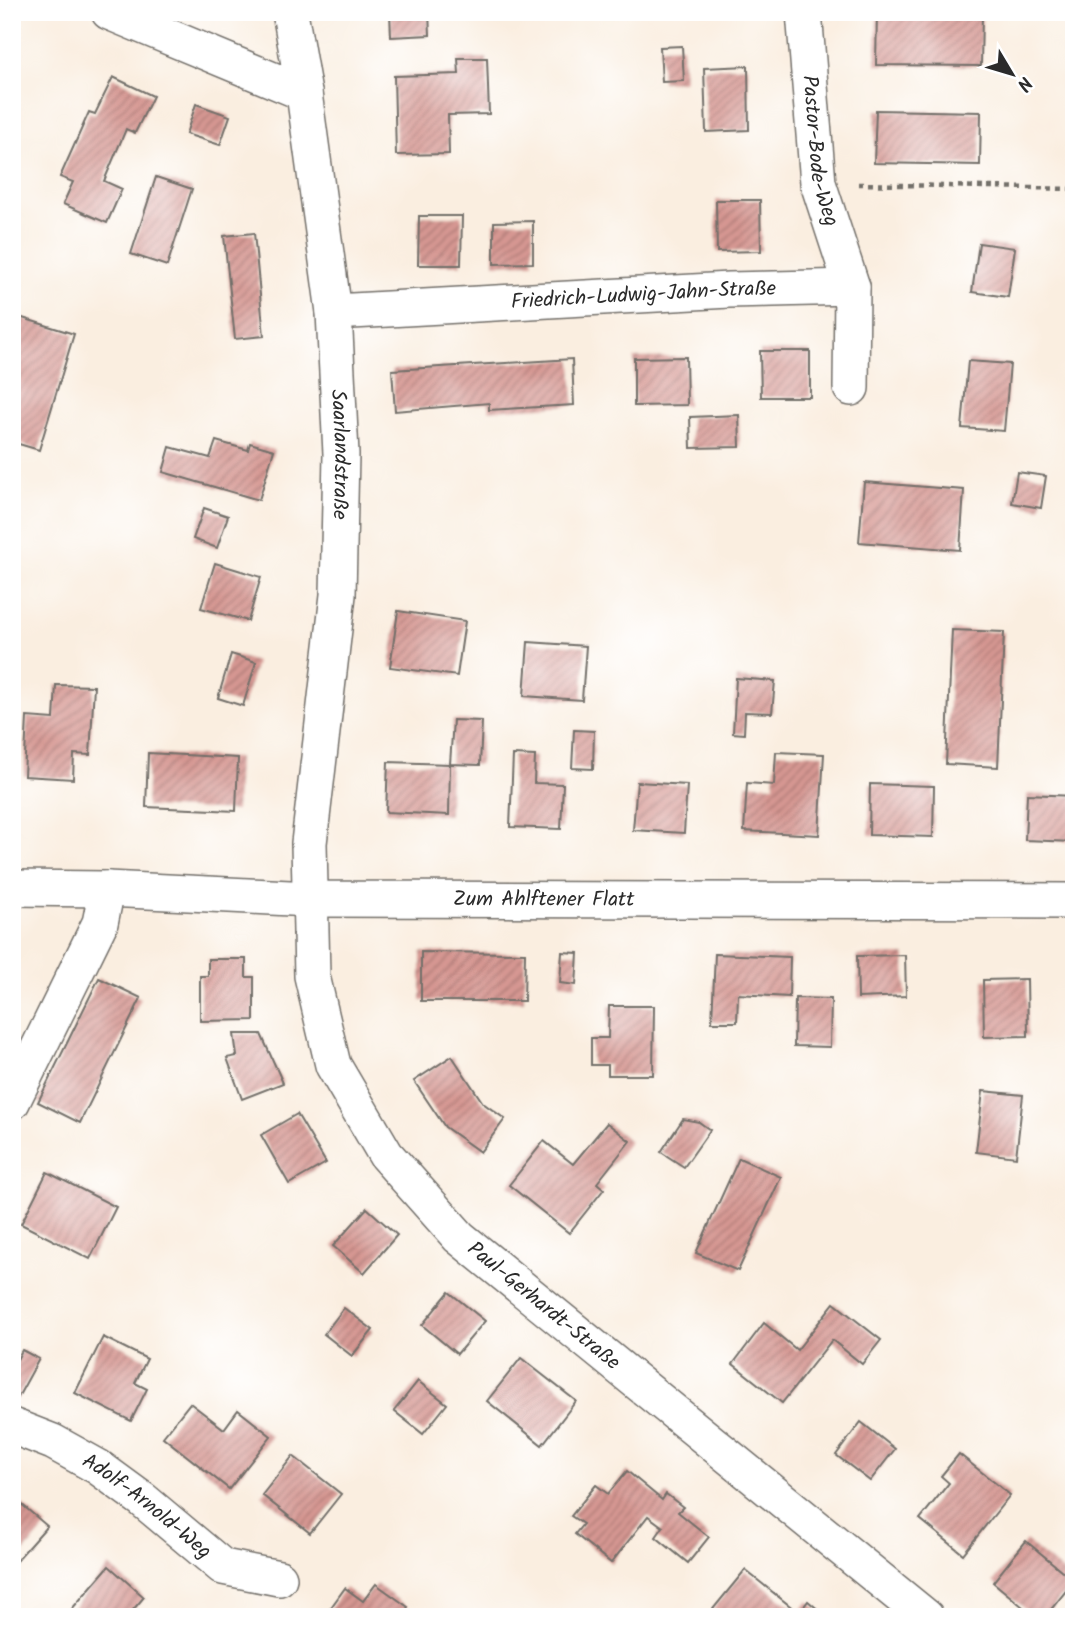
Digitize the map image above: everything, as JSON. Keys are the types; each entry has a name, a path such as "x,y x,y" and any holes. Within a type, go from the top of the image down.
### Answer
{"street":[{"path":"109,12 304,93"},
{"name":"Saarlandstraße","path":"290,12 334,312 341,454 338,595 309,843 310,899"},
{"name":"Pastor-Bode-Weg","path":"804,12 818,183 852,287"},
{"path":"851,388 852,287"},
{"name":"Friedrich-Ludwig-Jahn-Straße","path":"334,312 716,290 852,287"},
{"name":"Zum Ahlftener Flatt","path":"12,888 310,899 1074,901"},
{"path":"12,1102 100,923 107,890"},
{"name":"Paul-Gerhardt-Straße","path":"310,899 312,976 334,1065 386,1156 459,1237 926,1617"},
{"name":"Adolf-Arnold-Weg","path":"12,1426 53,1442 98,1467 143,1500 223,1567 279,1578"}],"path":[{"path":"818,183 1074,189"}],"building":[{"path":"390,12 429,12 430,35 391,37"},
{"path":"877,12 982,13 981,66 876,65"},
{"path":"682,46 684,81 662,82 660,47"},
{"path":"458,58 487,58 489,114 448,115 449,154 396,155 394,76 459,74"},
{"path":"748,66 749,130 706,132 704,68"},
{"path":"113,77 153,96 135,133 126,129 104,181 122,189 107,223 63,204 73,182 60,177 89,112 95,114"},
{"path":"196,104 230,116 220,145 186,134"},
{"path":"876,110 981,112 980,165 874,163"},
{"path":"156,177 192,189 167,266 131,254"},
{"path":"716,200 760,200 761,251 717,252"},
{"path":"419,216 462,216 461,265 418,265"},
{"path":"533,221 533,263 494,264 494,222"},
{"path":"254,233 264,336 235,339 224,236"},
{"path":"979,243 1015,248 1008,297 972,292"},
{"path":"16,316 74,334 39,450 12,442 12,329"},
{"path":"760,351 810,351 810,397 761,397"},
{"path":"686,357 687,405 634,406 634,358"},
{"path":"572,359 574,405 489,410 489,403 395,411 392,370"},
{"path":"968,361 1010,364 1004,431 962,428"},
{"path":"739,415 740,447 691,448 690,417"},
{"path":"216,441 248,450 250,443 274,450 259,500 163,472 170,447 210,458"},
{"path":"1017,472 1046,476 1041,508 1012,503"},
{"path":"864,482 964,490 960,550 859,542"},
{"path":"204,508 228,516 217,548 193,539"},
{"path":"215,563 261,577 248,621 201,608"},
{"path":"398,611 465,621 457,676 390,667"},
{"path":"952,630 1004,632 998,767 946,764"},
{"path":"528,642 586,646 582,700 524,696"},
{"path":"231,654 256,662 243,706 218,698"},
{"path":"736,678 775,681 772,713 745,712 744,734 733,733"},
{"path":"56,685 94,686 90,755 74,754 73,779 24,776 27,717 54,719"},
{"path":"453,720 482,721 480,765 450,764"},
{"path":"574,730 594,731 593,769 572,768"},
{"path":"776,752 824,754 819,835 744,831 747,783 774,785"},
{"path":"148,753 238,758 236,811 146,807"},
{"path":"513,755 535,756 534,783 563,784 561,829 510,827"},
{"path":"388,762 450,764 449,815 386,812"},
{"path":"637,782 687,785 684,833 633,830"},
{"path":"870,784 934,786 933,837 869,835"},
{"path":"1027,794 1074,796 1074,842 1025,840"},
{"path":"421,952 525,953 524,1001 421,1001"},
{"path":"562,952 578,953 576,985 560,983"},
{"path":"715,954 790,957 789,997 738,994 737,1022 712,1022"},
{"path":"905,955 906,996 858,998 857,956"},
{"path":"208,959 246,959 246,977 254,977 254,1020 200,1021 200,976 208,976"},
{"path":"99,978 141,998 80,1123 38,1102"},
{"path":"1027,979 1028,1036 984,1037 983,980"},
{"path":"795,998 831,999 830,1047 794,1046"},
{"path":"609,1006 654,1006 653,1075 608,1075 608,1065 591,1065 591,1038 608,1038"},
{"path":"234,1034 261,1034 283,1083 242,1099 227,1058 237,1056"},
{"path":"452,1056 483,1103 505,1119 480,1152 445,1127 414,1081"},
{"path":"983,1091 1023,1095 1016,1157 976,1152"},
{"path":"297,1114 326,1163 289,1184 261,1135"},
{"path":"683,1119 699,1122 710,1130 684,1167 661,1152"},
{"path":"607,1123 630,1141 597,1183 604,1189 569,1233 509,1185 544,1141 573,1164"},
{"path":"739,1158 781,1177 738,1271 696,1253"},
{"path":"47,1172 116,1207 90,1259 21,1224"},
{"path":"367,1208 397,1235 364,1273 333,1246"},
{"path":"449,1292 485,1321 457,1354 422,1325"},
{"path":"834,1303 881,1340 862,1364 832,1340 782,1403 733,1364 764,1323 797,1350"},
{"path":"344,1308 373,1330 352,1356 324,1334"},
{"path":"103,1337 147,1359 135,1383 147,1389 131,1421 75,1393"},
{"path":"22,1350 39,1359 17,1399 12,1396 12,1369"},
{"path":"521,1358 576,1401 542,1445 487,1401"},
{"path":"418,1381 447,1404 423,1434 394,1411"},
{"path":"190,1403 224,1429 238,1410 271,1436 229,1489 163,1437"},
{"path":"861,1422 895,1449 870,1481 836,1455"},
{"path":"959,1454 1010,1495 963,1554 920,1519 949,1483 941,1476"},
{"path":"293,1456 341,1494 310,1533 262,1495"},
{"path":"627,1471 662,1500 666,1494 683,1507 678,1512 709,1537 688,1563 656,1537 663,1527 648,1516 611,1563 575,1534 583,1524 571,1516 596,1485 608,1494"},
{"path":"12,1496 47,1526 16,1561 12,1557"},
{"path":"1026,1541 1074,1581 1045,1617 1035,1617 993,1582"},
{"path":"109,1566 144,1597 127,1617 78,1617 71,1610"},
{"path":"745,1570 799,1613 808,1601 827,1617 723,1617 713,1609"},
{"path":"376,1584 408,1607 401,1617 324,1617 345,1588 363,1601"}]}
